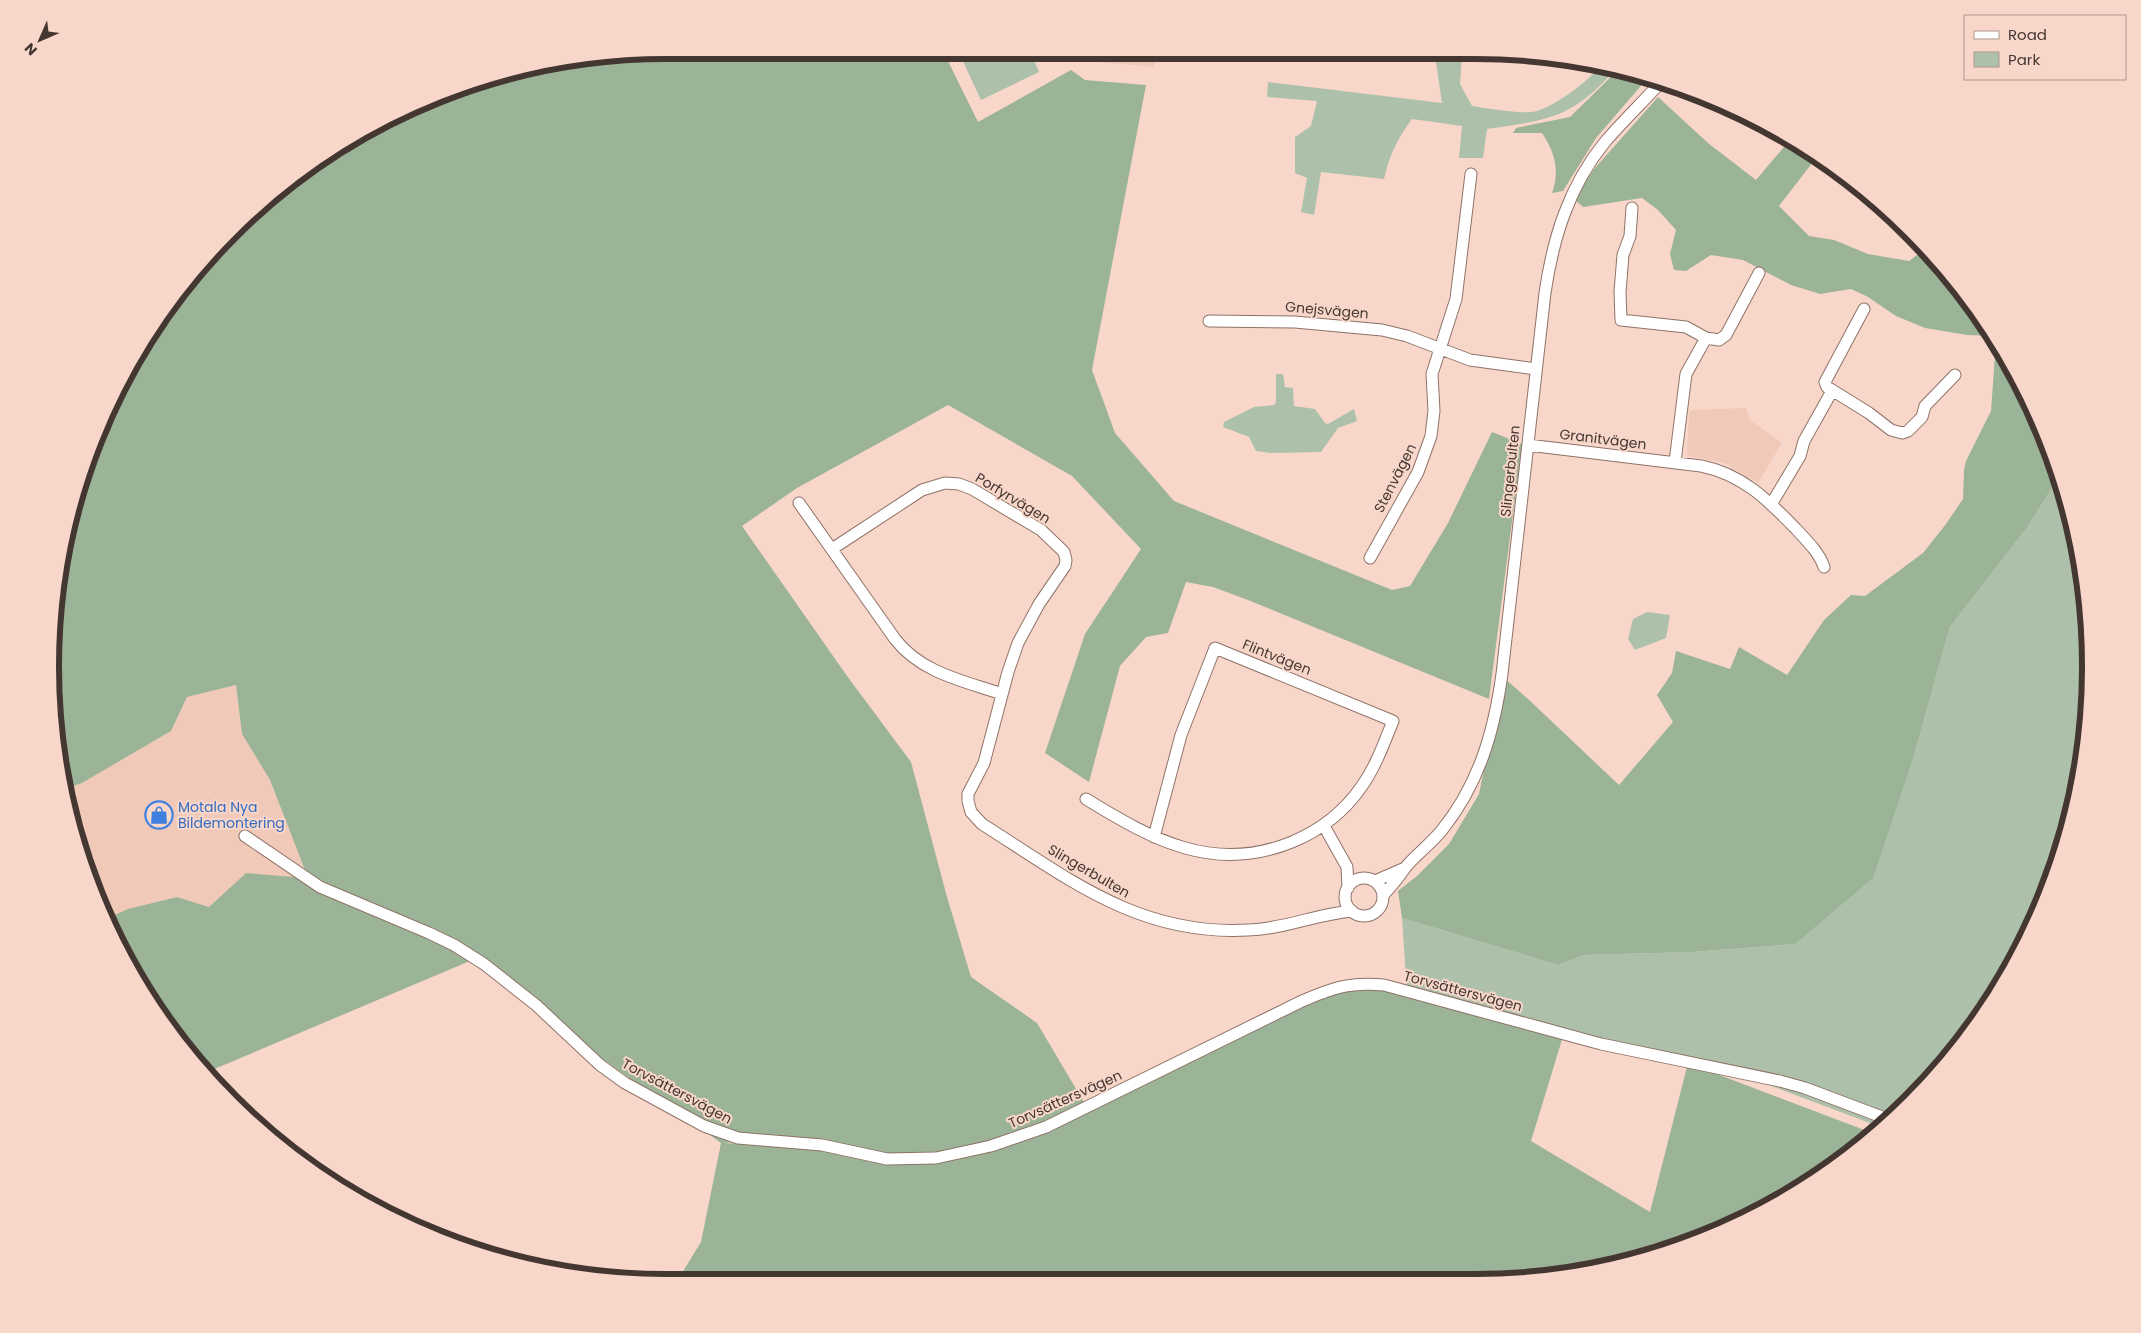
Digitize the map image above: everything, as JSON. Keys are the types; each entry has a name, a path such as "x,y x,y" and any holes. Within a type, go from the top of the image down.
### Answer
{"street":[{"name":"Slingerbulten","path":"1383,896 1396,882 1405,868 1430,845 1457,809 1480,768 1492,734 1502,674 1549,265 1555,241 1569,201 1584,172 1605,143 1657,87"},
{"path":"1439,349 1456,299 1471,174"},
{"path":"1632,208 1630,236 1623,255 1622,265 1621,320 1686,327 1706,338 1719,340 1726,335 1759,273"},
{"path":"1864,309 1825,382 1826,387 1869,413 1891,430 1902,433 1908,431 1922,417 1925,406 1955,375"},
{"name":"Gnejsvägen","path":"1209,320 1295,322 1382,330 1407,336 1485,364 1536,369"},
{"path":"1675,462 1686,374 1706,338"},
{"name":"Stenvägen","path":"1370,558 1418,472 1427,452 1433,421 1432,374 1439,349"},
{"path":"1772,504 1800,456 1804,441 1832,391"},
{"name":"Granitvägen","path":"1528,445 1675,462 1728,473 1751,487 1772,504 1817,554 1824,567"},
{"name":"Porfyrvägen","path":"832,549 922,490 945,483 959,484 972,489 1041,530 1062,549 1066,556 1066,563 1038,604 1013,657 984,763 971,788 968,801 971,812 975,818 991,830"},
{"path":"800,504 907,653 917,661 938,672 1002,694"},
{"name":"Flintvägen","path":"1086,800 1154,837 1197,852 1231,856 1264,852 1324,826 1347,805 1363,785 1393,721 1215,648 1181,735 1154,837"},
{"path":"1324,826 1347,867 1363,878 1375,881 1382,889 1383,896 1380,908 1373,914 1360,915 1352,911 1346,902 1347,867"},
{"name":"Slingerbulten","path":"991,830 1105,900 1128,911 1167,923 1208,930 1249,930 1299,922 1324,914 1352,911"},
{"name":"Torvsättersvägen","path":"245,836 320,887 429,933 467,952 514,987 614,1076 704,1126 738,1138 822,1145 901,1160 936,1158 991,1146 1024,1136 1065,1118 1327,990 1357,984 1384,985 1601,1044 1780,1081 1805,1088 1882,1117"},
{"name":"Slingerbulten","path":"1375,881 1405,868"},
{"path":"1346,892 1354,881 1363,878"},
{"name":"Slingerbulten","path":"1324,914 1346,892"}],"shaded area":[{"path":"1087,59 1155,59 1154,67 1088,61"},
{"path":"1746,408 1750,420 1782,443 1758,483 1725,463 1687,456 1689,410"},
{"path":"236,685 242,734 270,780 308,879 246,873 209,907 177,897 128,909 112,916 91,862 79,824 70,787 82,783 171,731 187,697"}],"green space":[{"path":"666,59 947,59 978,122 1071,70 1085,80 1146,85 1092,370 1115,433 1174,501 1392,590 1410,586 1448,523 1492,432 1522,444 1489,699 1248,600 1213,587 1186,582 1168,633 1146,637 1120,666 1089,782 1045,753 1085,634 1141,549 1072,476 948,405 797,488 742,526 847,676 911,762 947,897 971,977 1037,1023 1088,1109 1236,1027 1354,983 1564,1033 1531,1141 1650,1212 1688,1063 1866,1131 1812,1172 1778,1193 1743,1212 1707,1228 1632,1254 1554,1269 1474,1274 681,1274 701,1242 721,1143 586,1047 477,958 213,1070 184,1036 140,970 112,916 128,909 177,897 209,907 246,873 308,878 270,780 242,734 236,685 187,697 171,731 82,783 70,787 64,746 60,706 60,627 70,548 79,509 91,471 121,398 161,329 184,297 237,237 297,184 363,140 398,121 434,105 509,79 587,64","holes":["775,1135 811,1148 724,1143"]},
{"path":"962,59 1034,59 1039,72 981,100"},
{"path":"1436,59 1462,59 1460,84 1472,106 1515,112 1537,111 1553,104 1579,86 1596,71 1611,74 1584,99 1557,115 1526,123 1487,129 1483,158 1459,158 1462,126 1412,119 1402,133 1395,148 1384,179 1321,172 1314,215 1301,212 1307,178 1295,173 1295,137 1311,126 1317,101 1267,97 1268,82 1442,103"},
{"path":"1613,75 1644,83 1596,138 1563,191 1552,193 1556,177 1555,162 1542,133 1513,133 1516,128 1570,117"},
{"path":"1658,97 1708,143 1756,180 1786,145 1813,162 1779,206 1809,236 1834,240 1868,254 1909,261 1919,253 1957,297 1984,336 1967,335 1925,328 1896,316 1868,297 1851,289 1820,294 1791,285 1743,260 1711,255 1686,271 1674,270 1670,254 1676,230 1658,210 1642,198 1583,207 1574,199 1595,168"},
{"path":"1995,353 2020,398 2036,434 2054,484 2026,529 1950,627 1915,752 1873,878 1795,944 1692,952 1584,955 1558,965 1402,918 1398,891 1417,876 1449,844 1479,794 1503,677 1619,785 1673,722 1657,695 1672,673 1676,651 1730,669 1739,647 1787,675 1824,620 1851,595 1865,596 1923,553 1946,524 1963,499 1966,461 1991,411"},
{"path":"1276,374 1283,374 1285,387 1293,388 1294,406 1315,409 1325,423 1328,424 1354,409 1357,421 1338,428 1321,452 1271,453 1256,451 1249,437 1223,427 1224,422 1254,407 1274,405 1276,402"},
{"path":"2054,484 2071,548 2077,587 2082,666 2077,746 2062,824 2036,899 2020,935 1980,1004 1931,1067 1904,1096 1873,1124 1734,1072 1407,992 1402,918 1558,965 1584,955 1692,952 1795,944 1915,752 1950,627 2026,529"},
{"path":"1647,612 1670,615 1666,638 1635,650 1628,639 1633,619"}],"place":[{"name":"Motala Nya Bildemontering","path":"159,815"}]}
